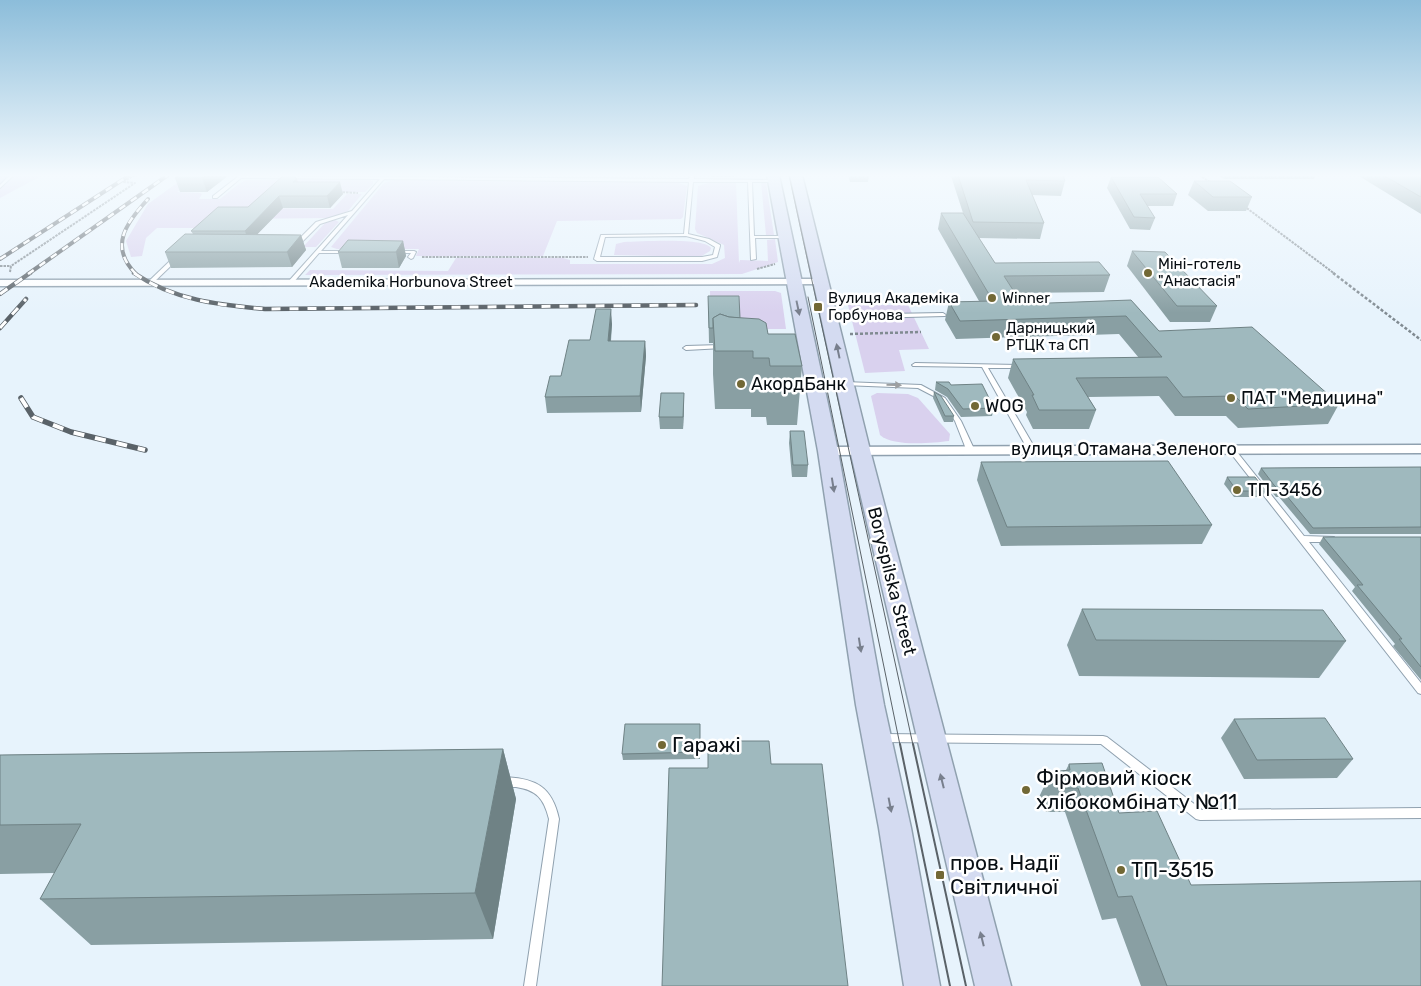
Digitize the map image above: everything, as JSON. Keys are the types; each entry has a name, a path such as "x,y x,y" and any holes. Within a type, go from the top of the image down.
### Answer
{"main road":[{"name":"Boryspilska Street","path":"782,221 785,237 787,272 828,451 922,986"},
{"name":"Boryspilska Street","path":"807,221 860,450 993,986"}],"street":[{"name":"Akademika Horbunova Street","path":"0,283 290,283 787,272 821,282"},
{"name":"вулиця Отамана Зеленого","path":"828,451 970,449 1421,449"}],"lane":[{"path":"285,246 295,246 318,223 324,221"},
{"path":"290,283 344,221"},
{"path":"686,235 687,221"},
{"path":"751,221 754,259"},
{"path":"686,235 707,240 718,246 715,256 702,259 597,260 603,236 686,235"},
{"path":"752,237 785,237"},
{"path":"150,283 183,252"},
{"path":"317,252 356,252"},
{"path":"394,252 414,252 411,257"},
{"path":"830,317 943,315"},
{"path":"686,348 733,347"},
{"path":"915,365 1022,366"},
{"path":"984,366 1032,450"},
{"path":"845,384 919,386 944,399 958,421 970,449"},
{"path":"1231,449 1421,690"},
{"path":"1302,539 1342,539"},
{"path":"877,738 1103,740 1200,815 1421,813"},
{"path":"496,782 528,784 546,795 553,807 554,819 530,986"}],"path":[{"path":"0,266 12,266 78,221"},
{"path":"1264,221 1421,340"},
{"path":"411,257 596,257"},
{"path":"10,273 12,266"},
{"path":"750,272 787,272"},
{"path":"850,334 921,332"}],"shaded area":[{"path":"138,221 220,221 212,228 157,228 146,238 142,256 131,257 126,241"},
{"path":"332,221 339,222 316,247 303,247 325,223"},
{"path":"353,221 557,221 543,256 416,256 419,249 337,249 331,247"},
{"path":"696,221 737,221 739,263 740,260 768,261 767,240 775,239 778,262 742,274 305,275 310,270 448,271 456,258 563,258 570,260 570,264 712,264 725,258 724,245 697,233 695,229"},
{"path":"765,221 772,221 774,235 766,235"},
{"path":"684,241 696,242 711,248 710,251 700,257 614,255 616,244 624,242"},
{"path":"710,291 775,291 781,293 786,329 711,329"},
{"path":"848,305 908,305 929,349 899,350 905,371 865,373"},
{"path":"877,393 908,394 918,398 950,434 949,441 903,443 886,439 880,435 871,396"}],"building":[{"path":"202,221 255,221 245,231 191,231"},
{"path":"946,221 968,221 995,263 1099,262 1110,275 1004,276 1022,304 1131,300 1159,331 1252,327 1339,404 1248,409 1235,396 1183,397 1167,377 1076,378 1096,410 1039,410 1032,395 1034,395 1013,359 1162,357 1126,316 960,321 949,302 993,301"},
{"path":"1043,221 1044,223 973,222"},
{"path":"185,234 301,235 287,252 165,252"},
{"path":"348,240 403,241 396,252 338,252"},
{"path":"1132,251 1165,252 1217,306 1177,306"},
{"path":"708,296 739,296 740,318 720,314 713,318 713,328 709,328"},
{"path":"596,309 611,309 608,341 645,341 640,396 545,397 550,376 561,376 569,340 590,340"},
{"path":"720,314 729,317 759,319 766,323 768,334 795,334 802,366 770,366 769,358 753,358 753,351 715,351 713,318"},
{"path":"936,382 949,382 951,385 982,384 994,408 963,409 948,389"},
{"path":"934,392 941,396 954,416 945,416"},
{"path":"661,393 684,393 683,417 659,417"},
{"path":"790,431 804,431 808,465 793,465"},
{"path":"1168,461 1212,525 1007,527 981,462"},
{"path":"1421,467 1421,527 1313,528 1261,468"},
{"path":"1227,477 1255,477 1266,491 1237,491"},
{"path":"1323,537 1421,537 1421,667 1399,639 1402,639 1357,585 1363,585"},
{"path":"1082,609 1323,610 1346,641 1096,640"},
{"path":"1325,718 1353,759 1257,760 1234,719"},
{"name":"Гаражі","path":"625,724 700,724 700,752 622,754"},
{"path":"708,741 769,741 771,764 822,764 848,986 662,986 669,768 708,768"},
{"path":"503,749 475,893 40,899 81,824 0,825 0,755"},
{"name":"ТП-3515","path":"1102,763 1119,813 1157,811 1191,885 1421,881 1421,986 1167,986 1132,896 1118,897 1078,788 1057,788 1051,772 1070,770 1069,764"}],"tram line":[{"path":"799,221 913,745"},
{"path":"808,297 900,745"},
{"path":"900,744 950,986"},
{"path":"913,744 966,986"}],"railway":[{"path":"0,259 59,221"},
{"path":"28,274 103,221"},
{"path":"130,221 122,244 123,254 136,274"},
{"path":"0,294 30,273"},
{"path":"134,273 164,289 197,300 265,309 696,305"},
{"path":"0,328 26,299"},
{"path":"21,398 33,417 71,432 145,450"}],"place":[{"name":"Міні-готель \"Анастасія\"","path":"1148,273"},
{"name":"Winner","path":"992,298"},
{"name":"Вулиця Академіка Горбунова","path":"818,307"},
{"name":"Дарницький РТЦК та СП","path":"996,337"},
{"name":"АкордБанк","path":"741,384"},
{"name":"ПАТ \"Медицина\"","path":"1231,398"},
{"name":"WOG","path":"975,406"},
{"name":"ТП-3456","path":"1237,490"},
{"name":"Гаражі","path":"662,745"},
{"name":"Фірмовий кіоск хлібокомбінату №11","path":"1026,790"},
{"name":"ТП-3515","path":"1121,870"},
{"name":"пров. Надії Світличної","path":"940,875"}]}
